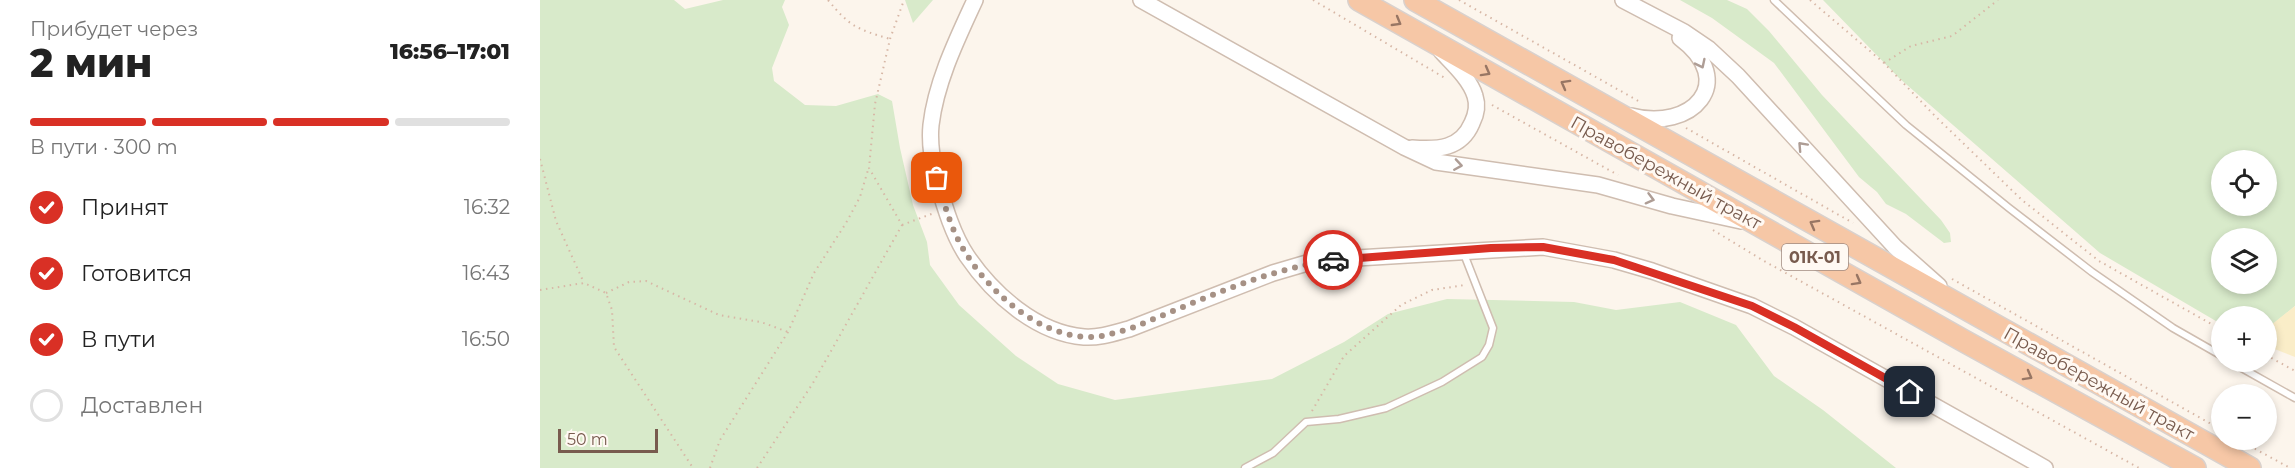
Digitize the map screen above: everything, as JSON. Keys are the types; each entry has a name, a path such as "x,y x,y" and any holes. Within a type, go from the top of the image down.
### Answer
{"highway":[{"name":"Правобережный тракт","path":"1359,0 2195,468"},
{"name":"Правобережный тракт","path":"1415,0 2250,468"}],"street":[{"path":"975,0 953,50 931,125 931,151 945,209 966,255 1004,298 1022,313 1064,333 1084,337 1104,336 1129,329 1273,273 1307,263 1543,247 1573,251 1652,271 1752,306 1794,327 2045,468"},
{"path":"1141,0 1404,147 1436,162 1598,185 1672,206 1759,225"},
{"path":"1623,0 1684,32 1709,49 1738,76 1894,247 1979,317"},
{"path":"1616,112 1646,120 1671,119 1690,111 1702,99 1707,83 1704,68 1691,46 1644,11"},
{"path":"1404,147 1432,149 1452,146 1467,134 1476,113 1475,95 1464,77 1435,44"}],"lane":[{"path":"1774,0 1906,125 2009,208 2092,272 2172,328 2211,350"},
{"path":"1245,468 1273,453 1306,422 1339,419 1386,408 1442,382 1482,357 1489,345 1493,328 1462,251"},
{"path":"2249,372 2295,398"}],"path":[{"path":"828,0 845,21 865,32 890,39"},
{"path":"710,468 720,440 788,332 814,273 860,197 869,168 875,104 890,39 904,0"},
{"path":"1313,0 1444,77"},
{"path":"1459,0 1854,224"},
{"path":"1810,0 1884,63 2022,200 2091,254 2211,324"},
{"path":"1884,63 1911,46 1952,36 1998,0"},
{"path":"1475,95 1620,177"},
{"path":"540,159 555,220 584,283"},
{"path":"869,168 902,225"},
{"path":"758,468 813,383 902,225 940,211"},
{"path":"1713,230 1764,261 2139,468"},
{"path":"1946,276 2211,424"},
{"path":"606,293 629,282 646,281 666,288 719,315 761,322 788,332"},
{"path":"540,290 584,283 606,293 612,310 614,347 693,468"},
{"path":"1306,422 1344,356 1401,305 1432,290 1476,284"},
{"path":"2277,361 2295,371"},
{"path":"2257,450 2290,468"}],"green space":[{"path":"540,0 674,0 685,9 723,0 785,0 782,7 789,25 772,68 774,81 805,105 836,106 878,94 892,101 913,205 927,242 930,265 959,305 1016,356 1058,384 1115,400 1272,379 1344,342 1388,314 1447,299 1574,302 1616,310 1680,302 1736,325 1774,376 1823,410 1896,468 540,468"},
{"path":"905,0 933,0 913,23"},
{"path":"1680,0 1727,0 1747,9 1769,31 1822,95 1941,220 1950,233 1951,242 1944,243 1906,214 1886,204 1877,192 1859,177 1774,63 1712,18"},
{"path":"1823,0 2295,0 2295,306 2277,321 2277,306 2211,306 2211,318 2100,253 1899,78"}],"sand":[{"path":"2295,306 2295,357 2277,350 2277,320"}],"way so far":[{"path":"937,178 945,209 966,255 1004,298 1022,313 1064,333 1084,337 1104,336 1129,329 1273,273 1307,263 1333,260"}],"route":[{"path":"1333,260 1491,248 1543,247 1614,260 1752,306 1910,392"}]}
